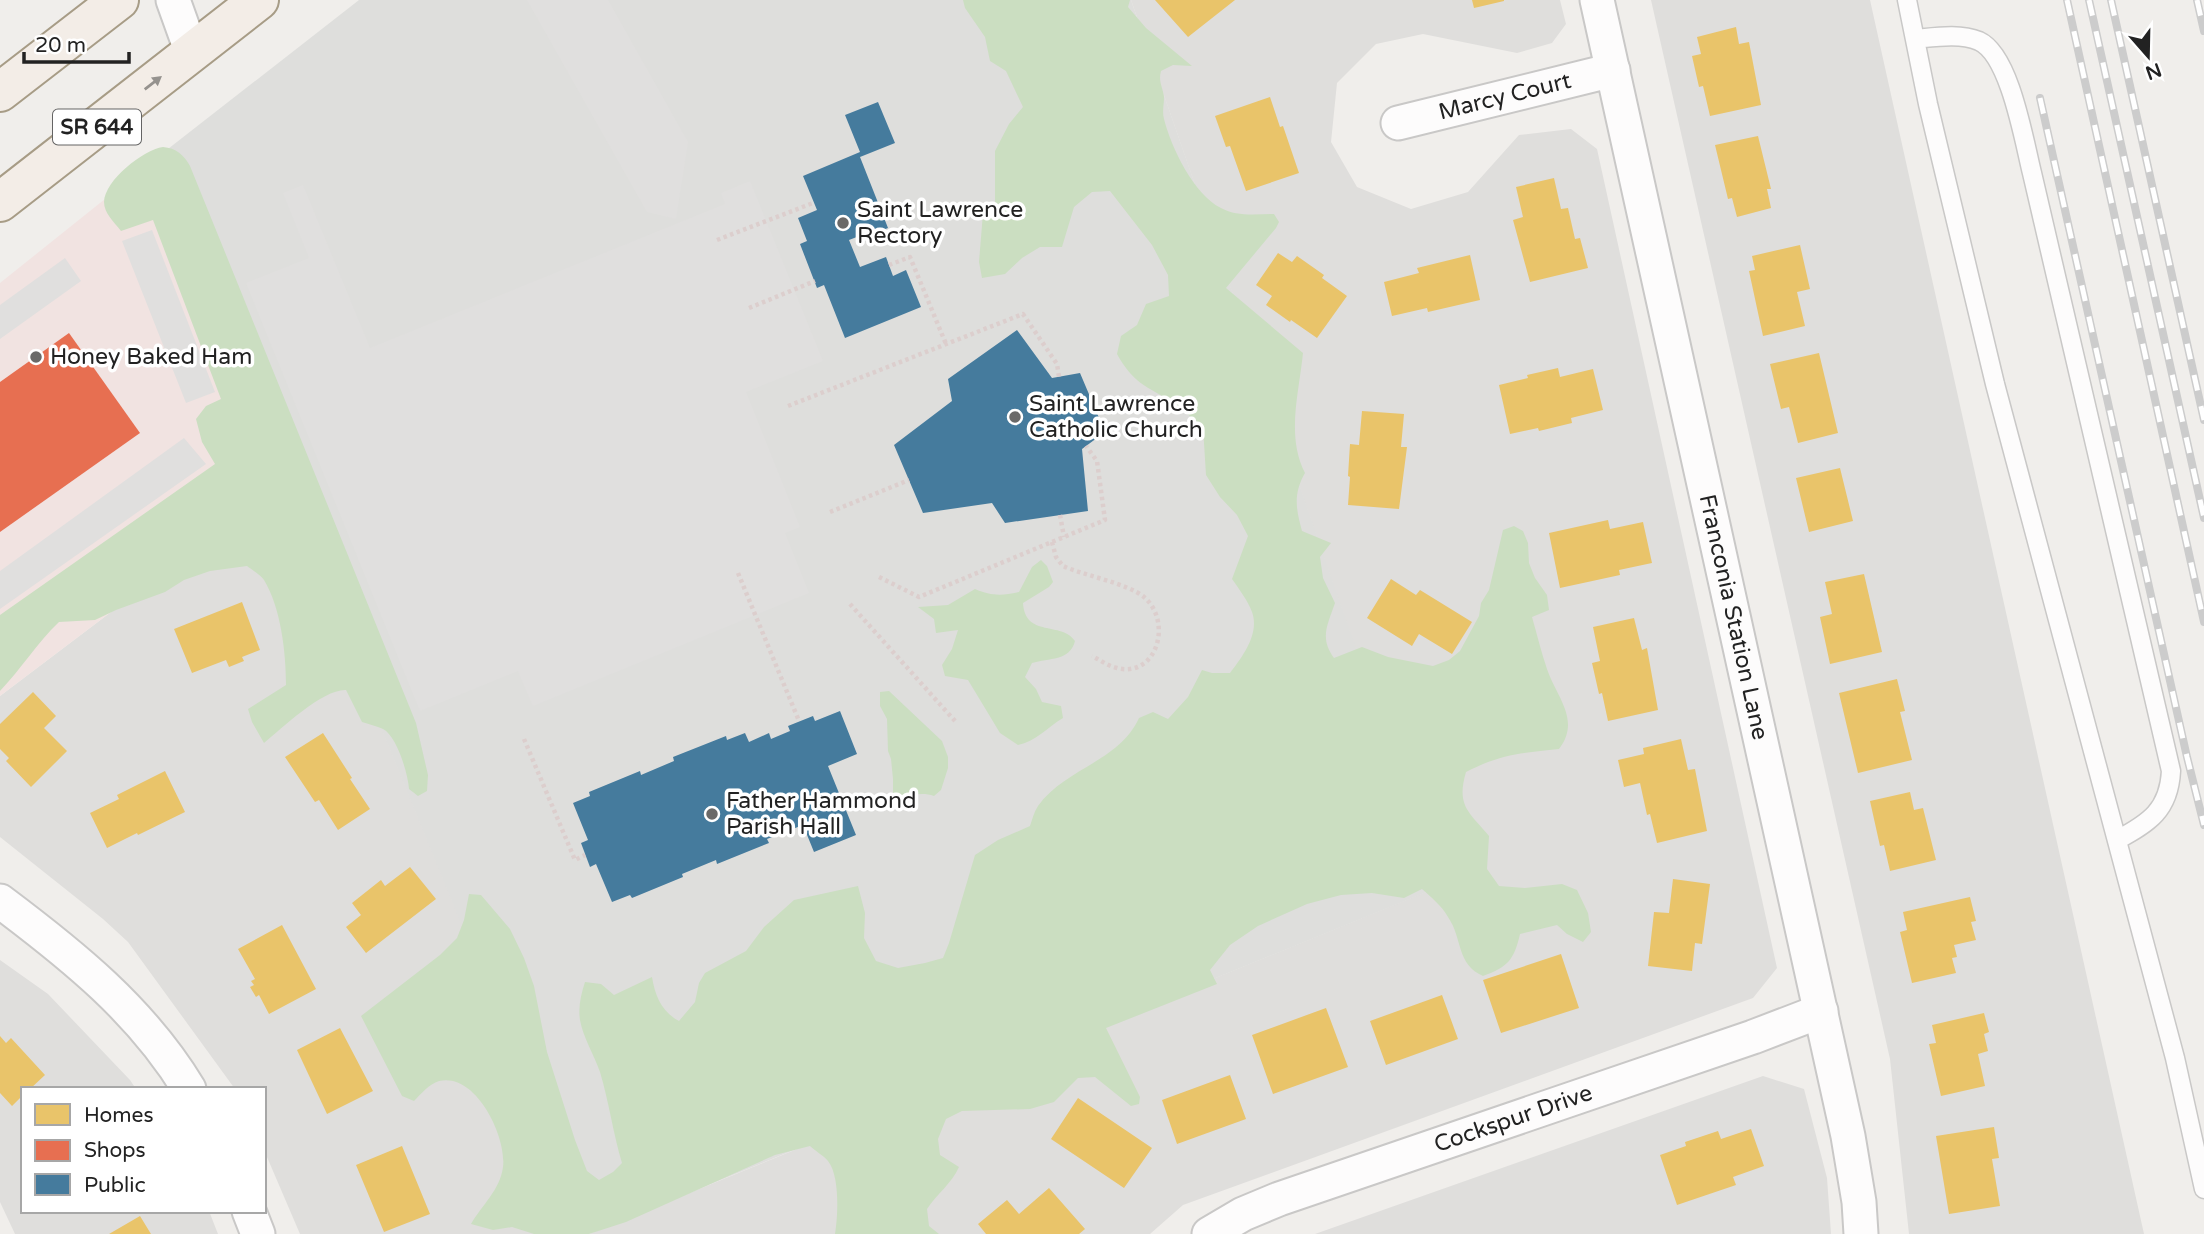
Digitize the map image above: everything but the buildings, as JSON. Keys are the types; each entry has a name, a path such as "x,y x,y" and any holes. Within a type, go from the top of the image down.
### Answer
{"main road":[{"path":"0,92 119,0"},
{"name":"SR 644","path":"0,202 259,0"}],"street":[{"path":"173,0 192,53"},
{"name":"Franconia Station Lane","path":"1597,0 1848,1136 1859,1202 1861,1234"},
{"name":"Marcy Court","path":"1398,122 1612,70"},
{"path":"0,901 58,944 108,988 145,1028 188,1087"},
{"name":"Cockspur Drive","path":"1209,1234 1242,1214 1279,1199 1753,1037 1821,1011"},
{"path":"250,1213 258,1234"}],"lane":[{"path":"1907,0 1928,104 1995,384 2175,1059 2204,1189"},
{"path":"1915,38 1958,36 1979,41 1992,50 2006,74 2032,173 2171,771 2170,791 2156,814 2142,827 2117,840"}],"path":[{"path":"717,240 813,203"},
{"path":"889,265 910,257 946,344"},
{"path":"749,308 815,281"},
{"path":"788,406 1023,314 1057,364 1059,377"},
{"path":"879,577 919,597 1105,520 1097,461 1086,446"},
{"path":"830,512 909,480"},
{"path":"1060,515 1064,537"},
{"path":"1052,542 1056,558 1063,566 1138,593 1152,605 1158,616 1159,641 1156,649 1143,663 1118,669 1092,656"},
{"path":"738,573 799,722"},
{"path":"850,604 955,720"},
{"path":"524,739 575,860 585,855"}],"shaded area":[{"path":"359,0 1131,0 1439,887 588,1234 150,163"},
{"path":"527,0 608,0 688,142 676,219 647,212"},
{"path":"1131,0 1560,0 1566,24 1552,43 1517,53 1423,34 1376,44 1337,83 1331,142 1357,187 1411,209 1468,192 1519,135 1571,129 1597,149 1777,968 1753,998 1183,1205 1150,1234 589,1234 1438,887"},
{"path":"1651,0 1870,0 2144,1234 1909,1234 1890,1059"},
{"path":"150,163 279,478 115,609 0,696 0,283"},
{"path":"750,181 823,361 746,392 800,527 785,533 809,593 533,706 518,671 420,711 246,283 309,258 283,193 303,185 370,348 725,204 721,193"},
{"path":"152,230 215,392 186,403 122,241"},
{"path":"65,258 81,281 0,339 0,305"},
{"path":"184,438 206,464 0,609 0,571"},
{"path":"279,478 589,1234 300,1234 266,1155 266,1087 234,1087 128,942 0,837 0,696 115,609"},
{"path":"0,960 48,994 135,1087 21,1087 21,1213 210,1213 218,1234 15,1234 0,1202"},
{"path":"1763,1076 1804,1089 1827,1178 1831,1234 1315,1234"}],"green space":[{"path":"963,0 1130,0 1128,7 1146,28 1192,66 1173,65 1161,71 1160,75 1164,119 1185,169 1202,193 1221,208 1240,214 1274,214 1279,222 1226,288 1303,353 1295,429 1299,459 1305,473 1297,495 1297,509 1302,531 1331,543 1320,557 1323,578 1335,603 1326,637 1329,651 1334,658 1362,647 1388,657 1433,666 1449,660 1460,651 1479,616 1481,603 1489,590 1503,530 1514,526 1523,531 1528,543 1529,563 1535,578 1547,595 1549,610 1532,617 1547,669 1565,709 1568,728 1559,749 1501,758 1466,772 1463,784 1464,801 1470,814 1489,836 1487,869 1499,886 1525,888 1562,884 1577,890 1588,913 1591,932 1583,942 1557,925 1520,934 1509,961 1483,976 1468,965 1453,925 1440,905 1422,889 1404,898 1372,893 1341,895 1307,904 1258,926 1230,945 1210,970 1217,984 1106,1028 1140,1097 1139,1104 1131,1106 1095,1077 1078,1078 1054,1102 1030,1109 962,1111 946,1119 938,1139 940,1155 959,1167 927,1209 929,1226 939,1234 835,1234 835,1176 828,1161 810,1146 775,1155 626,1222 589,1234 534,1234 512,1227 493,1230 471,1224 494,1190 503,1167 503,1154 494,1124 477,1096 465,1086 453,1081 435,1082 414,1101 402,1096 361,1016 440,955 457,938 469,894 481,895 510,929 524,958 534,986 547,1052 575,1140 587,1171 599,1180 622,1163 600,1072 580,1020 580,1001 585,982 601,984 614,995 652,977 660,1003 679,1021 695,1002 699,983 705,973 746,951 764,927 794,900 858,886 865,913 864,938 876,961 898,968 943,958 975,855 998,840 1030,826 1037,808 1049,793 1119,745 1139,718 1153,712 1168,719 1188,697 1202,670 1230,673 1252,637 1252,612 1232,579 1248,536 1237,515 1220,497 1206,475 1203,427 1135,378 1117,354 1121,336 1137,325 1146,304 1169,296 1168,275 1152,245 1110,191 1092,192 1074,207 1062,247 1040,247 1022,258 1005,274 982,278 979,262 983,213 995,207 995,151 1009,124 1023,107 1006,71 990,61 985,37 965,8"},
{"path":"163,147 179,153 190,166 416,723 428,775 427,791 418,796 409,789 404,765 393,739 383,729 362,722 346,690 337,691 315,702 264,743 248,709 286,685 285,659 278,617 270,591 263,578 247,566 210,571 184,580 165,592 95,620 59,622 0,691 0,615 215,464 202,442 196,419 206,406 221,399 153,220 121,231 104,206 106,193 126,167 145,154"},
{"path":"1041,560 1047,566 1053,582 1023,603 1025,614 1037,625 1062,632 1075,641 1064,655 1032,663 1025,677 1036,689 1042,702 1061,706 1063,718 1036,738 1018,745 1000,733 968,680 945,676 942,665 952,649 958,630 936,633 934,619 918,607 948,605 975,589 997,595 1019,592 1032,567"},
{"path":"889,691 942,741 948,757 948,768 941,790 934,796 893,794 887,719 880,706 880,692"}],"railway":[{"path":"2067,0 2204,622"},
{"path":"2089,0 2204,518"},
{"path":"2111,0 2204,420"},
{"path":"2197,0 2204,31"},
{"path":"2040,98 2204,825"}],"place":[{"name":"Saint Lawrence Rectory","path":"843,223"},
{"name":"Honey Baked Ham","path":"36,357"},
{"name":"Saint Lawrence Catholic Church","path":"1015,417"},
{"name":"Father Hammond Parish Hall","path":"712,814"}]}
